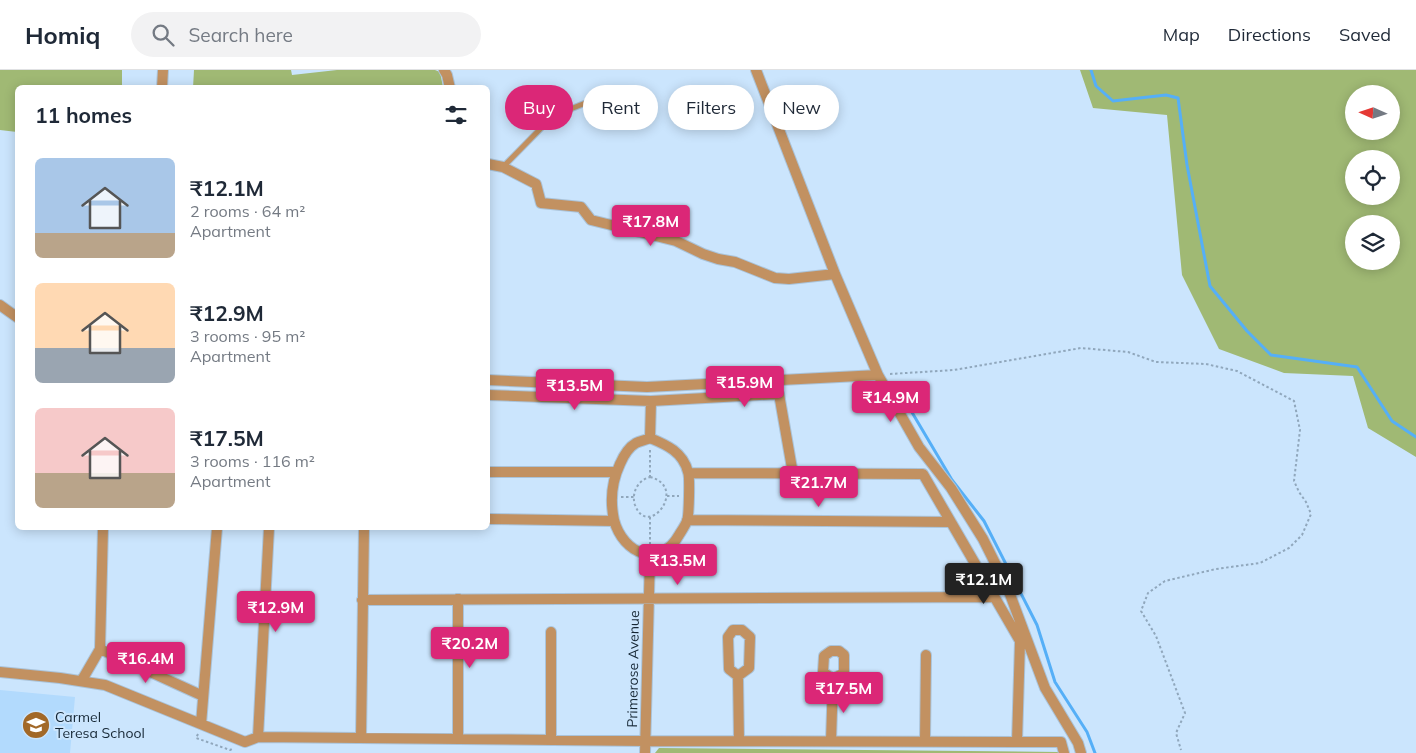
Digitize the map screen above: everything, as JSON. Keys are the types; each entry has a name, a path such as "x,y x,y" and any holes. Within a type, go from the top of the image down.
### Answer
{"street":[{"path":"162,85 163,70"},
{"path":"444,70 449,85"},
{"path":"756,70 835,274 878,375 919,447 952,488 983,539 1008,589 1045,688 1078,743 1080,753"},
{"path":"490,164 503,167 536,184 541,204 580,207 591,220 676,241 703,254 735,262 775,278 789,279 835,274"},
{"path":"0,305 15,316"},
{"path":"490,380 647,387 878,375"},
{"path":"490,395 651,401 779,394 793,474"},
{"path":"650,438 651,401"},
{"path":"650,438 670,446 681,456 688,472 687,520 676,541 664,552 650,555 632,549 620,535 614,521 612,497 616,472 623,457 635,443 650,438"},
{"path":"490,472 616,472"},
{"path":"688,472 923,474 1020,640 1016,742"},
{"path":"490,519 614,521"},
{"path":"687,520 951,522"},
{"path":"82,680 100,649 103,530"},
{"path":"201,724 217,530"},
{"path":"258,737 269,530"},
{"path":"361,738 364,530"},
{"name":"Primerose Avenue","path":"645,753 650,555"},
{"path":"362,600 994,597"},
{"path":"458,599 458,739"},
{"path":"551,632 551,740"},
{"path":"100,649 203,696"},
{"path":"925,741 926,656"},
{"path":"0,672 82,680 105,685 245,742 258,737 645,741 1061,742 1064,753"},
{"path":"738,676 739,741"},
{"path":"831,741 833,679"},
{"path":"245,742 245,753"}],"lane":[{"path":"503,167 553,116 583,104"}],"path":[{"path":"878,375 954,370 1081,348 1128,352 1156,362 1206,364 1236,372 1294,401 1300,430 1294,481 1306,502 1310,514 1302,535 1289,548 1260,563 1216,569 1165,580 1148,593 1141,611 1156,636 1185,714 1176,733 1181,750"},
{"path":"650,438 650,477"},
{"path":"650,477 661,483 665,489 666,496 662,510 657,515 650,517 638,511 634,497 639,483 650,477"},
{"path":"666,496 684,496"},
{"path":"650,517 650,555"}],"shaded area":[{"name":"Carmel Teresa School","path":"0,690 75,697 70,753 0,753"}],"green space":[{"path":"0,70 122,70 122,85 15,85 15,132 0,130"},
{"path":"194,70 291,70 292,75 337,70 435,70 440,72 443,85 193,85"},
{"path":"1080,70 1416,70 1416,457 1368,428 1353,376 1284,373 1219,349 1182,275 1167,115 1093,108"},
{"path":"659,748 1059,752 1060,753 655,753"}],"waterway":[{"path":"1091,70 1096,86 1113,101 1166,95 1178,98 1187,165 1210,286 1247,331 1271,355 1357,367 1392,421 1416,437"},
{"path":"897,387 952,480 984,521 1037,625 1055,682 1087,732 1095,753"}],"place":[{"name":"Carmel Teresa School","path":"36,725"}]}
